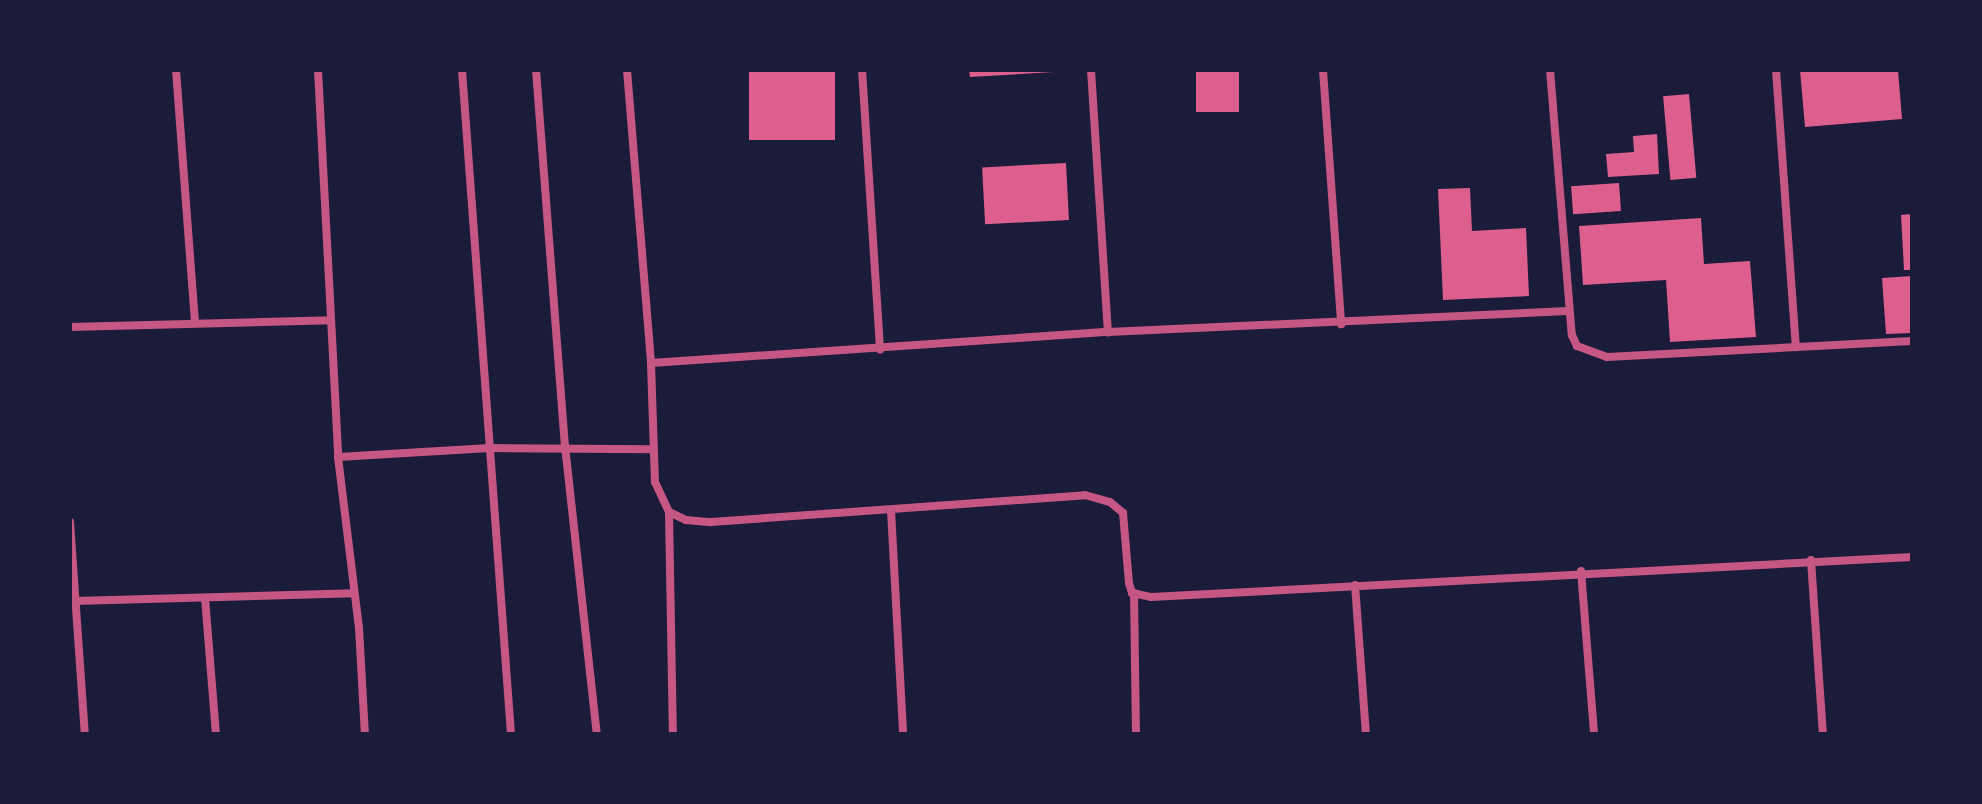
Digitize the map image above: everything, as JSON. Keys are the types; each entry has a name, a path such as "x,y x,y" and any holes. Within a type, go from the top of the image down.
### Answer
{"street":[{"path":"176,70 195,323"},
{"path":"318,70 338,457 354,593 365,734"},
{"path":"462,70 511,734"},
{"path":"536,70 565,446 597,734"},
{"path":"627,70 651,363 652,449 659,495 669,512 673,734"},
{"path":"862,70 880,349"},
{"path":"1091,70 1108,332"},
{"path":"1323,70 1341,324"},
{"path":"1550,70 1569,311 1577,346 1607,357 1912,341"},
{"path":"1776,70 1796,347"},
{"path":"651,363 1108,332 1341,324 1569,311"},
{"path":"70,327 331,320"},
{"path":"338,457 565,446 652,449"},
{"path":"669,512 711,522 1085,495 1110,502 1123,513 1134,593 1136,734"},
{"path":"891,510 903,734"},
{"path":"70,522 85,734"},
{"path":"1134,593 1151,597 1581,571 1912,557"},
{"path":"1811,560 1823,734"},
{"path":"1581,571 1594,734"},
{"path":"1355,585 1366,734"},
{"path":"74,601 354,593"},
{"path":"205,598 216,734"}],"building":[{"path":"749,70 835,70 835,140 749,140"},
{"path":"969,70 1054,70 1054,72 970,77"},
{"path":"1196,70 1239,70 1239,112 1196,112"},
{"path":"1800,70 1898,70 1902,119 1805,127"},
{"path":"1689,94 1696,178 1670,180 1663,96"},
{"path":"1657,134 1659,174 1608,177 1606,154 1634,152 1633,136"},
{"path":"1066,163 1069,220 985,224 982,167"},
{"path":"1619,183 1621,211 1573,214 1571,186"},
{"path":"1470,188 1472,231 1526,228 1529,296 1443,300 1438,189"},
{"path":"1912,214 1912,270 1904,270 1901,215"},
{"path":"1701,218 1704,264 1750,261 1756,337 1670,342 1666,280 1583,285 1579,226"},
{"path":"1912,276 1912,333 1886,334 1882,278"}]}
